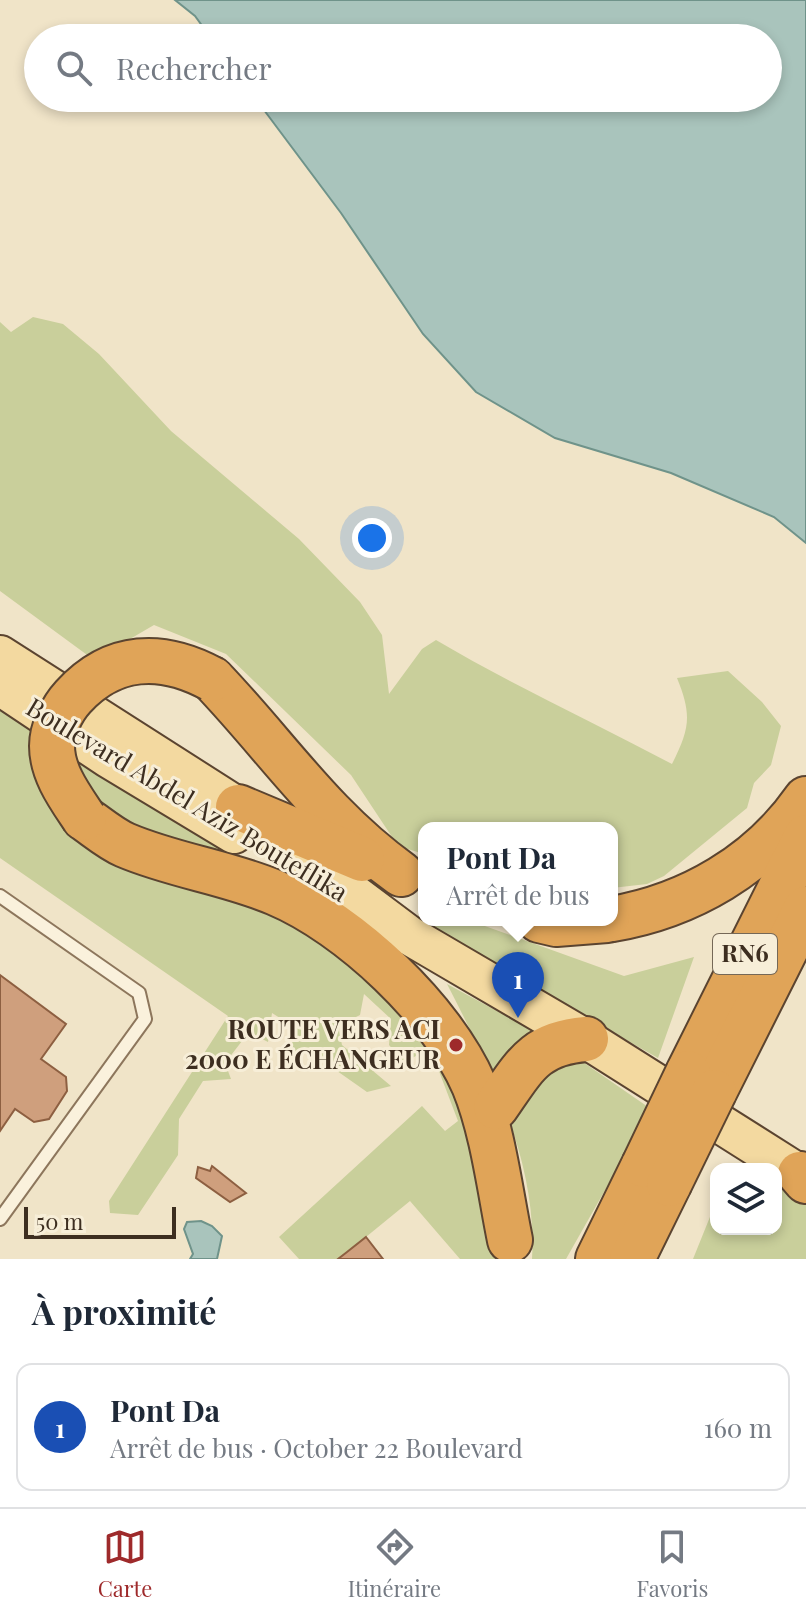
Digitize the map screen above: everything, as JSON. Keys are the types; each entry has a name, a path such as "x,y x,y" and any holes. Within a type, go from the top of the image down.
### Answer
{"highway":[{"path":"412,878 366,849 327,813 212,679 188,667 151,660 118,665 90,679 62,709 52,746 62,784 84,818 123,844 229,876 321,914 379,964 436,1024 474,1085 509,1249"},
{"path":"618,918 647,913 700,893 775,835 806,799"},
{"path":"238,807 412,878"},
{"name":"RN6","path":"632,1259 660,1180 806,837"},
{"path":"287,867 374,936 421,981 457,1032 496,1107 512,1207 509,1249"},
{"name":"RN6","path":"701,1083 806,909"},
{"path":"496,1107 527,1063 543,1048 560,1041 586,1039"},
{"path":"647,1259 660,1180"},
{"name":"RN6","path":"598,1259 660,1180"}],"main road":[{"name":"Boulevard Abdel Aziz Bouteflika","path":"0,655 238,807 376,912"},
{"name":"Boulevard Abdel Aziz Bouteflika","path":"0,686 108,758 287,867 376,912"},
{"path":"376,912 586,1039 804,1178"}],"lane":[{"path":"0,896 139,993 145,1019 0,1219"}],"green space":[{"path":"33,317 63,324 99,354 171,431 299,539 360,602 382,635 389,694 422,649 436,640 672,764 687,721 677,678 728,671 762,702 781,726 771,765 754,783 747,808 664,876 647,884 618,887 618,822 418,822 418,852 398,846 351,775 226,654 154,625 94,660 0,591 0,322 11,332"},
{"path":"0,689 197,828 351,945 430,1049 404,1062 389,1045 391,1019 364,994 360,1015 338,1026 342,1045 391,1086 367,1092 310,1052 284,1052 291,1025 272,1013 268,1042 249,1032 225,1063 231,1079 203,1081 179,1119 178,1155 138,1215 110,1213 109,1201 228,1016 0,858"},
{"path":"426,926 485,926 624,976 694,957 658,1058"},
{"path":"447,984 551,1040 651,1109 566,1259 532,1259 532,1223 519,1152 494,1082"},
{"path":"450,1057 502,1233 499,1259 460,1259 410,1201 339,1259 299,1259 279,1237 422,1106 445,1131 458,1121 437,1066"},
{"path":"782,1189 806,1204 806,1259 693,1259 710,1217 710,1235 782,1235"}],"water":[{"path":"175,0 806,0 806,543 774,517 671,473 555,438 476,392 423,334 341,213 265,112 782,112 782,24 201,24"},
{"path":"201,1221 222,1236 217,1259 190,1259 193,1254 184,1229 187,1222"}],"building":[{"path":"0,975 66,1024 41,1059 66,1077 67,1091 49,1119 34,1122 15,1109 0,1131"},
{"path":"212,1166 246,1193 230,1202 196,1178 198,1167 210,1171"},
{"path":"366,1237 383,1259 338,1259 347,1252"}],"place":[{"name":"Pont Da","path":"518,1018"},
{"name":"ROUTE VERS ACI 2000 E ÉCHANGEUR","path":"456,1045"}]}
